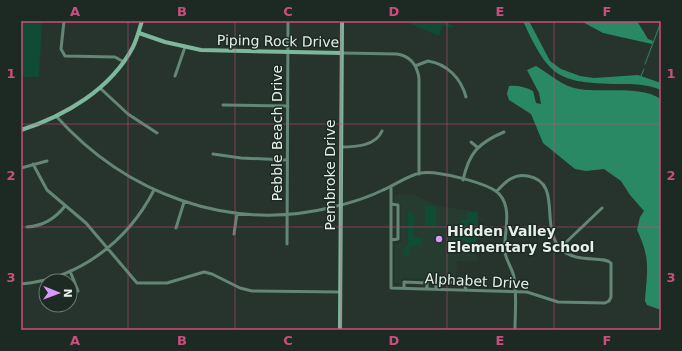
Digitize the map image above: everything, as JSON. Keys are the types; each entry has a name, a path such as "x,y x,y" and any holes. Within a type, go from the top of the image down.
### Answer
{"street":[{"path":"64,21 61,49 65,56 115,57 124,62"},
{"path":"21,130 56,116 100,88 124,62 134,46 142,21"},
{"name":"Pebble Beach Drive","path":"287,244 288,21"},
{"name":"Pembroke Drive","path":"340,330 342,21"},
{"name":"Piping Rock Drive","path":"139,33 185,47 214,51 397,54 409,59 415,66"},
{"path":"175,76 185,47"},
{"path":"419,174 419,78 415,66 428,61 448,70 460,81 466,97"},
{"path":"100,88 128,114 157,133"},
{"path":"223,105 288,106"},
{"path":"56,116 80,141 101,159 126,176 154,190 184,202 237,214 287,215 341,205 373,195 419,174 434,173 489,187 497,191 506,207 505,253 513,273 515,291 515,330"},
{"path":"341,147 358,146 371,142 380,136 382,131"},
{"path":"463,180 469,158 477,147 490,138 504,132"},
{"path":"471,142 477,147"},
{"path":"213,154 241,158 287,160"},
{"path":"21,168 47,161"},
{"path":"33,164 38,177 47,190 86,223 137,283 167,283 204,272 212,274 240,288 252,292 340,292"},
{"path":"497,191 507,180 520,176 534,178 542,183 550,198 550,223 552,233 560,248 602,208"},
{"path":"391,186 391,204 391,240 398,239 398,205 391,204"},
{"path":"21,284 47,279 70,271 88,262 108,248 133,223 154,190"},
{"path":"176,228 184,202"},
{"path":"27,227 39,225 49,221 65,206"},
{"path":"234,234 237,214"},
{"name":"Alphabet Drive","path":"391,240 391,288 515,291 532,293 558,302 610,302 610,262 606,260 579,259 567,254 560,248"},
{"path":"404,288 404,282 427,283 427,289"},
{"path":"436,289 436,282 466,284 466,290"}],"shaded area":[{"path":"21,21 42,21 39,77 21,77"},
{"path":"404,21 442,21 454,26 451,28 443,25 439,36"},
{"path":"523,21 529,21 550,61 561,69 580,76 594,78 638,75 661,83 661,90 640,85 582,82 558,73 548,65 540,54"},
{"path":"581,21 637,21 648,39 653,41 652,44 603,33"},
{"path":"536,66 562,83 573,88 643,92 661,99 661,310 647,305 645,301 647,265 644,249 637,230 640,217 644,211 630,195 621,181 604,169 586,171 575,169 543,143 531,114 509,100 507,94 509,86 518,86 533,91 536,103 541,104 539,93 527,70"},
{"name":"Hidden Valley Elementary School","path":"400,194 414,195 438,206 478,212 478,238 476,240 476,253 479,262 457,261 456,280 402,278 401,284 395,283 395,245 401,242 401,204 395,202 395,196"},
{"path":"425,205 436,206 436,226 425,226"},
{"path":"411,211 416,219 413,222 413,238 422,238 421,245 410,247 410,256 404,255 403,248 408,244 408,212"},
{"path":"467,212 478,212 478,238 476,240 476,254 465,252 466,241 457,238 457,228 460,228 461,220 467,220"}],"waterway":[{"path":"645,64 661,22"},
{"path":"641,76 644,69"}],"place":[{"name":"Hidden Valley Elementary School","path":"439,239"}]}
